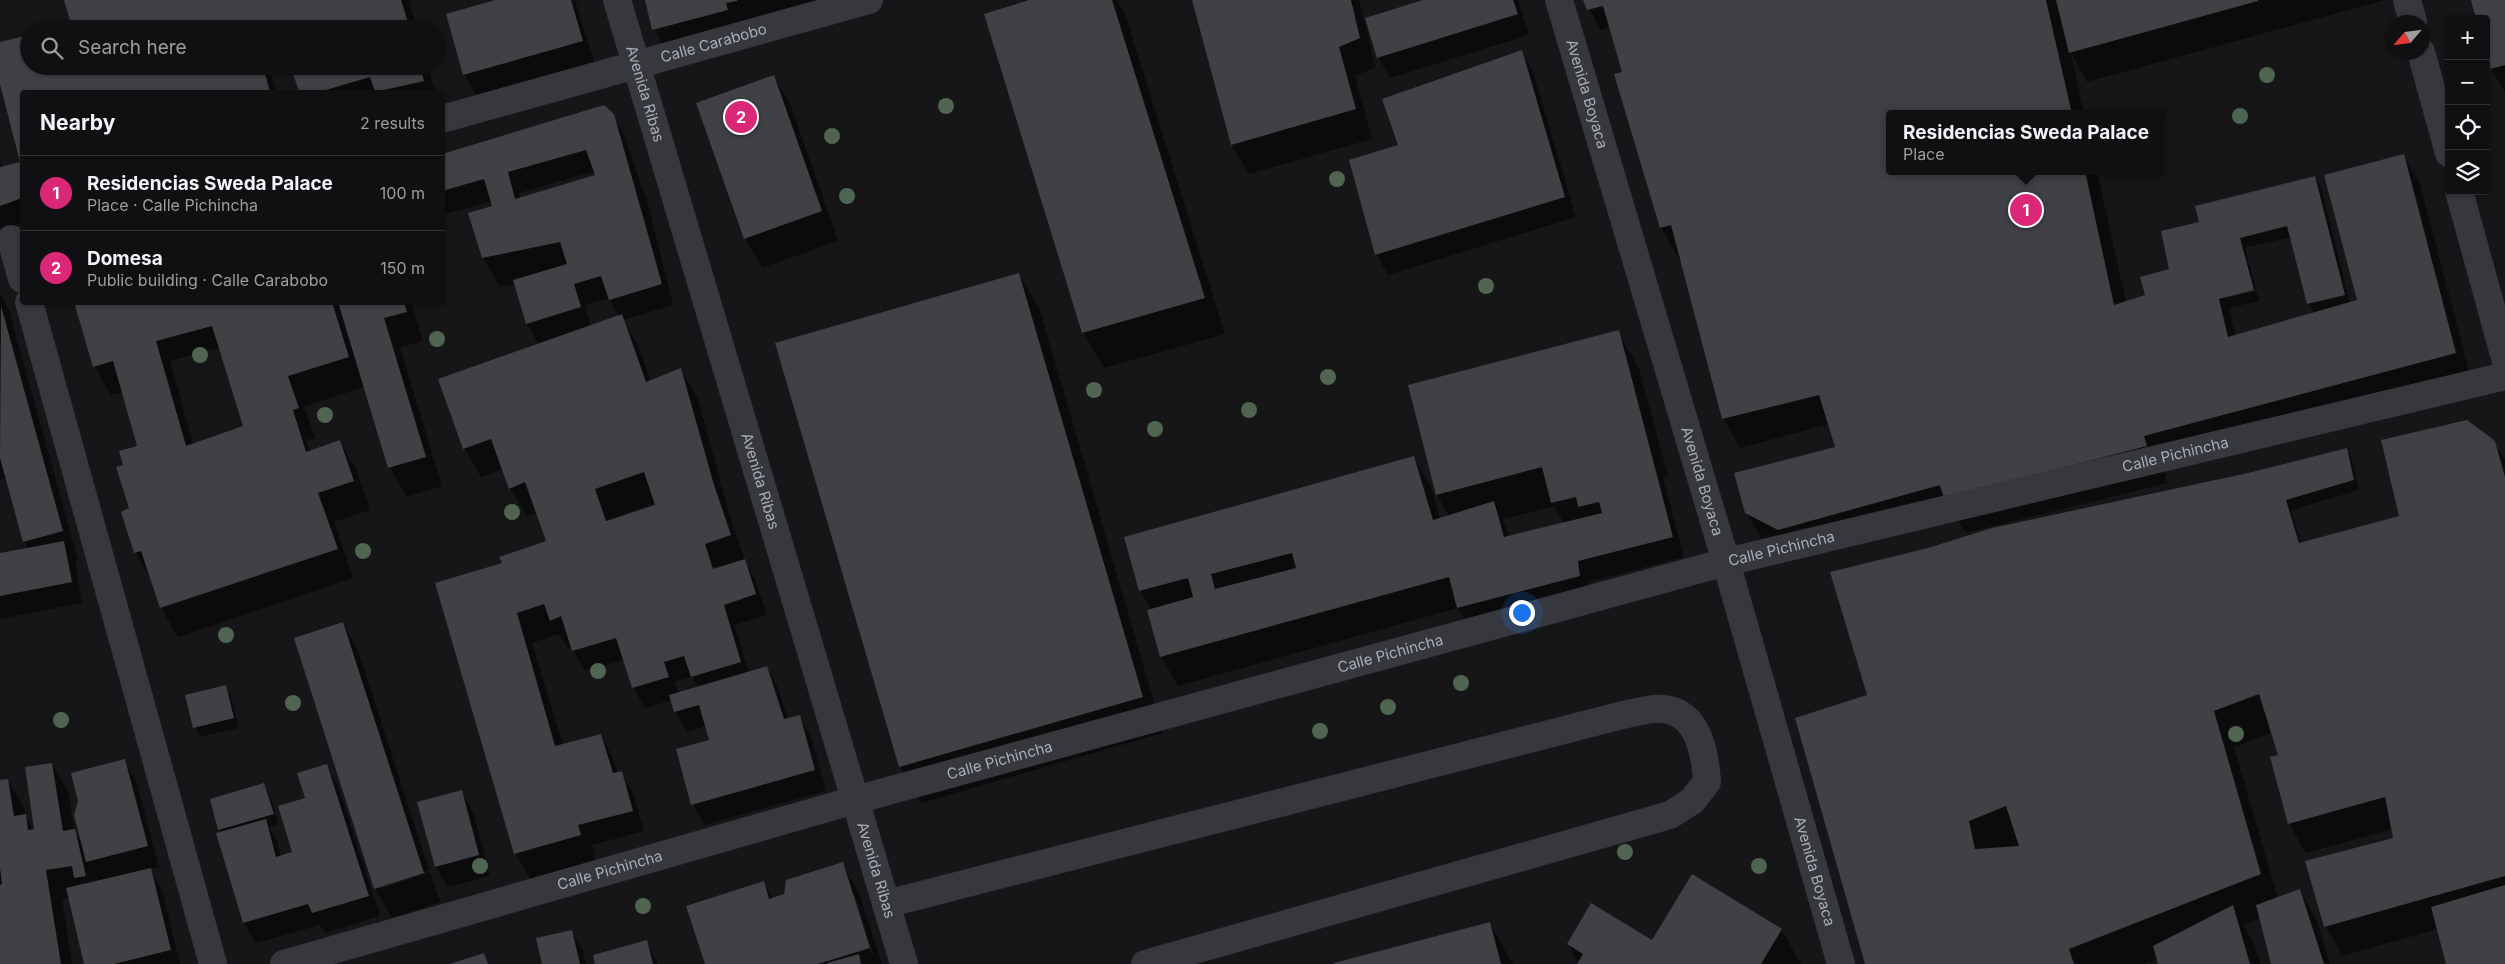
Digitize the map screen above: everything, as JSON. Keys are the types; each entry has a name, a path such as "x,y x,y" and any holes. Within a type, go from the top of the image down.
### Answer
{"street":[{"name":"Avenida Ribas","path":"617,0 635,66 904,964"},
{"name":"Calle Carabobo","path":"445,118 870,0"},
{"name":"Avenida Boyaca","path":"1559,0 1726,562 1840,964"},
{"path":"2407,0 2411,15"},
{"path":"2423,60 2448,150"},
{"path":"2460,195 2505,358"},
{"path":"11,239 20,272"},
{"path":"30,305 213,964"},
{"name":"Calle Pichincha","path":"284,964 855,800 1726,562 2505,376"},
{"path":"886,904 1615,717 1654,709 1678,712 1697,731 1705,757 1707,782 1692,801 1670,815 1145,964"}],"building":[{"path":"64,0 401,0 407,20 70,20"},
{"path":"495,0 571,0 583,41 463,75 446,14"},
{"path":"645,0 737,1 726,3 728,10 652,30"},
{"path":"1029,0 1112,0 1205,298 1082,333 984,14"},
{"path":"1192,0 1351,0 1360,38 1339,47 1356,109 1231,145"},
{"path":"1423,0 1513,0 1518,14 1377,58 1365,18"},
{"path":"1583,0 2046,0 2071,110 1886,110 1886,175 2086,175 2114,305 2145,295 2140,277 2169,269 2161,231 2199,222 2195,206 2315,176 2345,295 2307,304 2287,226 2240,238 2254,290 2219,299 2228,337 2357,300 2324,175 2404,154 2456,353 2144,436 2147,446 1944,498 1940,485 1778,530 1745,513 1734,473 1835,447 1819,395 1722,419 1671,225 1660,228 1614,74 1622,72 1603,6 1587,10"},
{"path":"2056,0 2258,0 2258,1 2069,53"},
{"path":"2471,0 2505,0 2505,65 2490,69 2490,15 2475,15"},
{"path":"20,37 20,75 265,75 269,90 20,90 20,162 0,84 0,42"},
{"path":"1522,50 1565,197 1375,255 1349,160 1398,145 1382,99"},
{"path":"294,75 422,75 424,81 384,90 374,90 370,77 326,90 298,90"},
{"path":"774,75 822,211 744,239 696,103"},
{"path":"604,105 614,114 662,284 609,300 601,276 574,284 581,307 526,324 513,280 567,264 560,242 482,258 468,213 492,206 484,179 445,190 445,153","holes":["586,150 595,175 515,199 508,172"]},
{"path":"20,162 20,199 0,206 0,167"},
{"path":"1019,273 1143,697 899,767 775,343"},
{"path":"75,305 333,305 349,357 288,376 299,408 293,410 306,452 340,440 354,481 318,493 338,549 160,608 141,551 134,553 121,512 129,508 116,467 123,465 119,451 137,446 113,361 93,367","holes":["212,326 243,426 186,446 156,341"]},
{"path":"339,305 405,305 407,312 384,318 426,457 388,468"},
{"path":"1,306 63,531 23,542 0,458"},
{"path":"622,314 646,382 681,368 714,485 731,535 705,544 713,569 745,559 756,594 724,605 741,662 691,677 684,656 664,662 669,677 632,688 616,638 572,651 561,616 550,621 544,604 517,613 555,746 601,734 613,773 622,771 633,811 578,825 581,835 514,854 435,583 502,563 499,557 546,541 525,482 509,489 491,439 463,449 438,379","holes":["644,472 655,505 606,521 595,489"]},
{"path":"1619,330 1673,537 1578,561 1580,576 1457,608 1449,577 1160,657 1147,610 1193,597 1188,578 1139,591 1124,537 1414,456 1433,520 1494,501 1504,537 1602,513 1599,502 1578,507 1576,497 1551,503 1542,467 1436,495 1408,385","holes":["1292,553 1296,568 1215,589 1211,574"]},
{"path":"2467,420 2495,441 2505,477 2505,876 2324,927 2305,861 2393,838 2385,797 2288,824 2270,757 2278,755 2259,694 2214,711 2261,874 2069,949 2074,964 1865,964 1795,718 1867,695 1830,572 1928,548 1992,528 2248,473 2347,448 2354,480 2286,500 2299,543 2399,516 2381,440","holes":["2006,806 2019,846 1975,849 1969,821"]},
{"path":"64,541 72,582 0,596 0,553"},
{"path":"343,622 424,873 374,889 294,638"},
{"path":"767,666 784,719 800,715 815,770 691,805 676,749 709,740 699,705 674,712 669,695"},
{"path":"226,685 234,718 193,728 185,695"},
{"path":"125,759 148,846 86,862 74,815 78,801 71,773"},
{"path":"52,763 63,831 75,829 86,876 74,878 72,866 46,870 61,964 0,964 0,885 2,884 0,868 0,780 8,779 14,816 26,814 28,830 34,829 25,767"},
{"path":"327,764 369,896 312,913 308,904 243,923 216,833 266,819 276,857 292,852 278,806 305,798 297,773"},
{"path":"264,783 274,814 218,830 210,799"},
{"path":"462,790 479,855 435,867 417,802"},
{"path":"843,862 870,948 818,964 705,964 686,906 764,881 769,899 784,894 786,880"},
{"path":"151,868 171,950 114,964 84,964 66,888"},
{"path":"1692,874 1782,929 1761,964 1577,964 1583,954 1567,944 1591,903 1652,940"},
{"path":"2505,885 2505,964 2446,964 2431,907"},
{"path":"2300,889 2324,964 2271,964 2256,905"},
{"path":"2233,905 2250,964 2158,964 2153,946"},
{"path":"1490,922 1501,964 1334,964 1334,963"},
{"path":"572,930 580,964 542,964 536,938"},
{"path":"647,940 653,964 595,964 593,955"},
{"path":"484,953 488,964 450,964"},
{"path":"859,954 861,964 827,964 827,963"}],"place":[{"name":"Domesa","path":"741,117"},
{"name":"Residencias Sweda Palace","path":"2026,210"}]}
